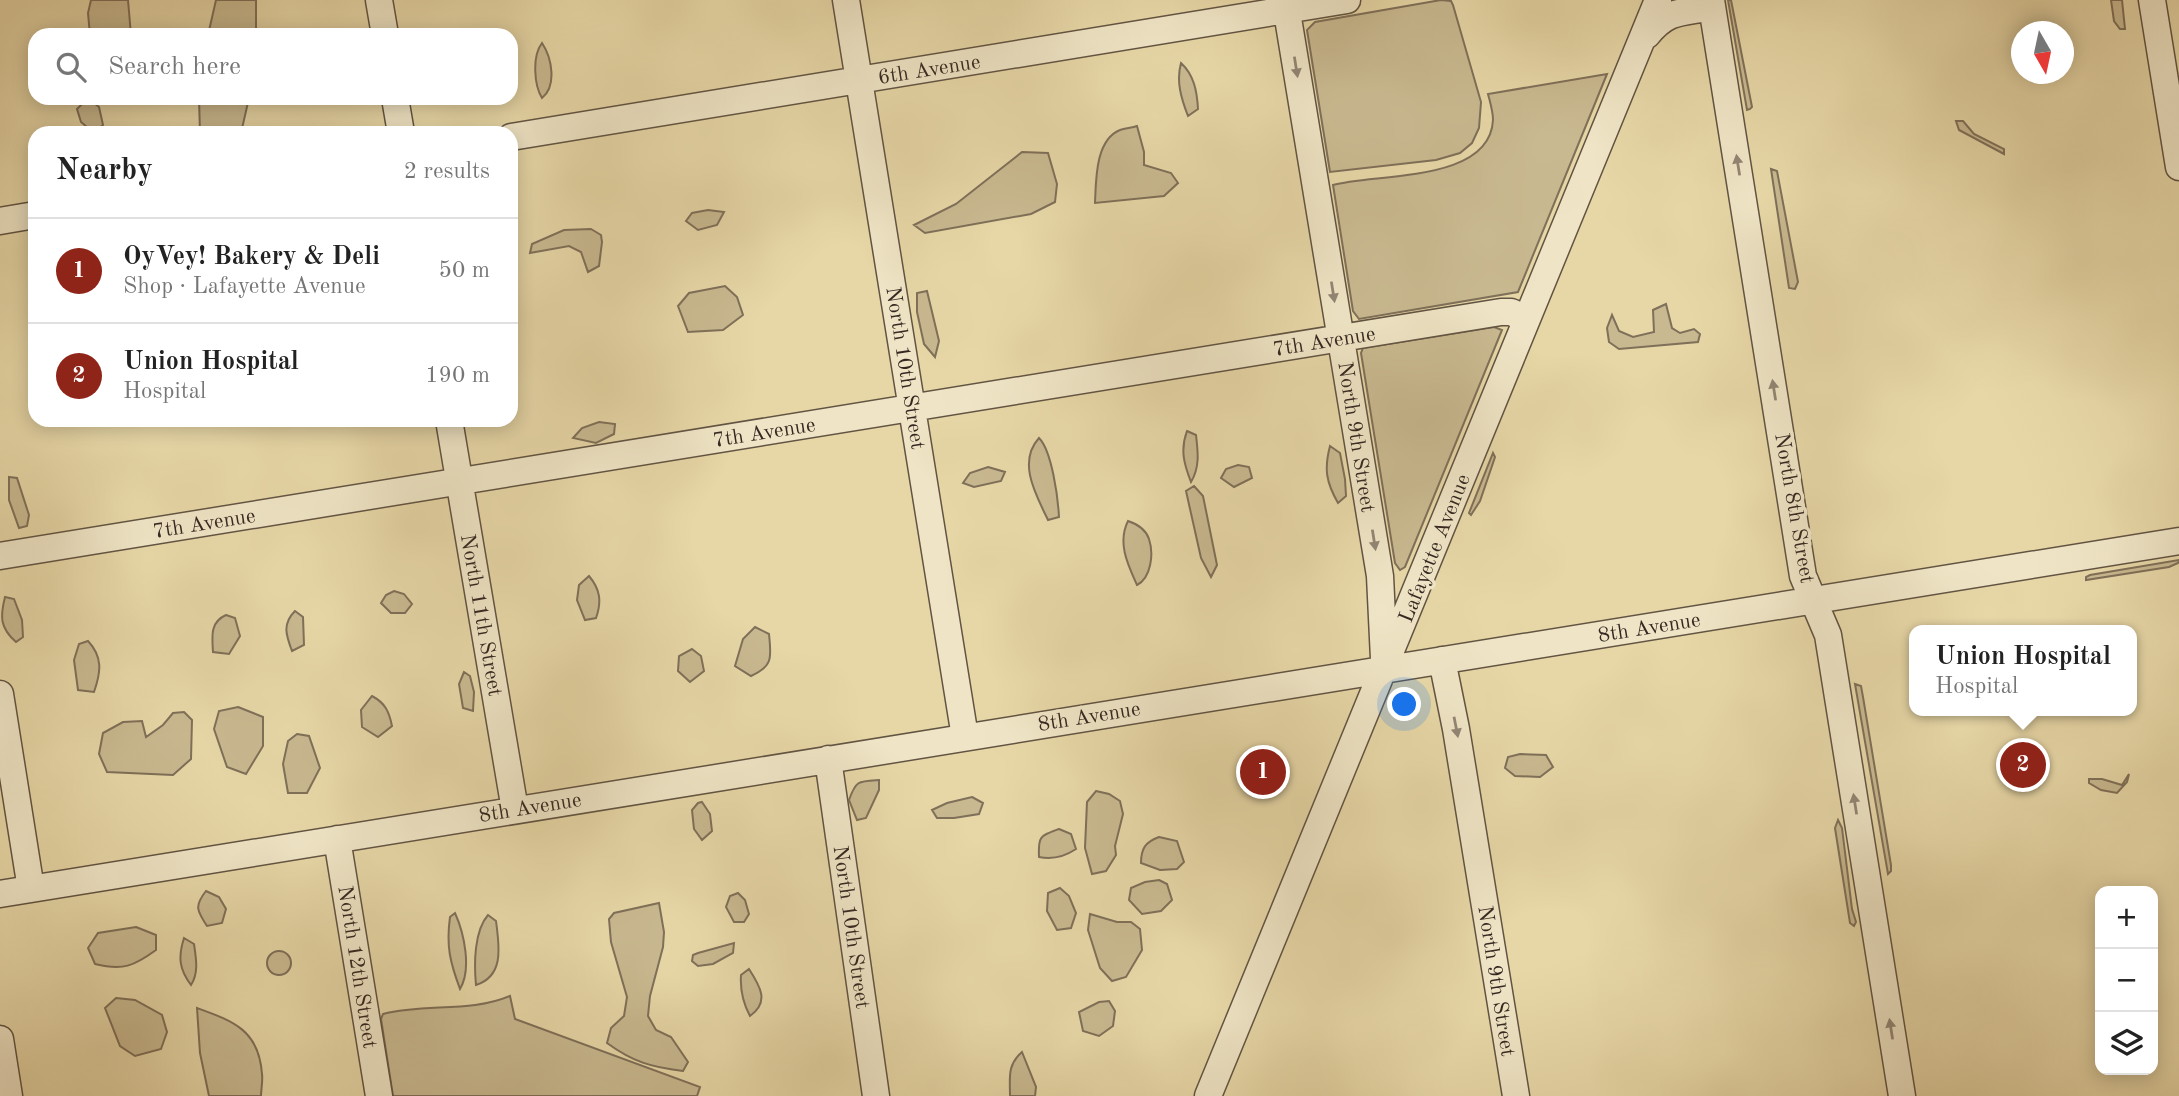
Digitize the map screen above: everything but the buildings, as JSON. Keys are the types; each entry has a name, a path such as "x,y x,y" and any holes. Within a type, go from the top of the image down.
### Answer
{"street":[{"path":"379,0 384,28"},
{"name":"North 10th Street","path":"846,0 965,737"},
{"name":"6th Avenue","path":"518,136 859,80 1286,5 1347,0"},
{"name":"Lafayette Avenue","path":"1208,1096 1658,0"},
{"path":"2152,0 2179,167"},
{"path":"1640,45 1657,23 1669,15 1712,4"},
{"name":"North 8th Street","path":"1712,4 1803,576 1828,635 1902,1096"},
{"name":"North 9th Street","path":"1286,5 1380,576 1385,669"},
{"path":"396,105 400,126"},
{"path":"0,221 28,216"},
{"name":"7th Avenue","path":"0,556 1501,312 1511,312 1527,319"},
{"name":"North 11th Street","path":"450,427 515,810"},
{"name":"8th Avenue","path":"0,894 2179,541"},
{"name":"North 9th Street","path":"1442,660 1456,729 1516,1096"},
{"path":"0,694 31,889"},
{"name":"North 10th Street","path":"828,759 876,1096"},
{"name":"North 12th Street","path":"337,839 379,1096"},
{"path":"0,1039 9,1096"}],"shaded area":[{"path":"91,0 128,0 130,28 89,28 88,13"},
{"path":"216,0 256,0 256,28 210,28"},
{"path":"1441,0 1451,1 1453,5 1481,102 1479,128 1472,143 1460,153 1436,160 1330,172 1307,30 1315,22"},
{"path":"1728,0 1731,0 1752,107 1747,110"},
{"path":"2111,0 2122,0 2125,29 2120,29 2114,21"},
{"path":"542,43 548,56 551,79 547,93 542,98 535,70"},
{"path":"1181,63 1192,78 1197,96 1198,109 1188,116 1180,90"},
{"path":"1607,74 1518,292 1359,319 1353,311 1333,185 1428,172 1473,155 1487,140 1493,120 1488,94"},
{"path":"81,105 97,105 103,125 86,126 81,122 77,109"},
{"path":"199,105 247,105 243,126 200,126"},
{"path":"1956,121 1963,121 1974,134 2004,149 2004,154 1959,130"},
{"path":"1137,126 1144,152 1144,165 1171,173 1178,183 1164,196 1095,203 1101,152 1112,135"},
{"path":"1022,152 1048,153 1057,184 1055,202 1031,214 925,233 914,225 956,204"},
{"path":"1771,169 1777,171 1798,282 1795,289 1789,288"},
{"path":"708,210 724,212 717,225 698,230 686,221 692,213"},
{"path":"591,229 601,235 602,242 599,266 588,272 581,252 569,246 530,253 532,244 564,230"},
{"path":"725,286 737,297 743,315 723,330 688,332 678,306 689,293"},
{"path":"927,291 939,341 935,357 924,344 917,312 917,293"},
{"path":"1666,304 1672,328 1680,333 1694,329 1700,334 1698,342 1619,349 1609,342 1607,328 1612,315 1619,331 1633,337 1654,332 1653,310"},
{"path":"1494,327 1502,330 1405,567 1400,570 1395,563 1361,353 1363,348"},
{"path":"599,422 615,424 614,434 596,443 573,438 582,428"},
{"path":"1187,431 1196,435 1197,447 1197,465 1191,482 1184,457"},
{"path":"1039,438 1051,464 1057,498 1059,517 1048,520 1034,489 1029,468 1029,457"},
{"path":"1330,446 1340,453 1345,479 1346,496 1338,503 1327,475"},
{"path":"1493,453 1495,457 1480,501 1471,515 1469,513"},
{"path":"1238,465 1249,467 1252,478 1234,487 1221,478 1226,469"},
{"path":"988,467 1005,472 1001,481 974,487 963,483 970,473"},
{"path":"9,477 17,478 29,515 27,526 19,528 9,500"},
{"path":"1194,486 1203,496 1217,565 1211,577 1201,558 1186,491"},
{"path":"1128,521 1143,530 1150,545 1148,571 1137,585 1127,562 1124,546"},
{"path":"2179,560 2169,567 2086,580 2090,575"},
{"path":"589,576 598,591 599,606 596,618 585,620 577,600 579,585"},
{"path":"394,591 404,594 412,604 405,613 391,613 381,603 386,595"},
{"path":"5,597 14,599 22,620 23,637 16,642 4,627 2,610"},
{"path":"295,611 303,617 304,645 292,651 286,630 288,620"},
{"path":"226,615 235,618 240,636 229,654 213,652 212,635 215,626 217,621"},
{"path":"755,627 769,634 770,654 764,668 751,676 735,666 743,639"},
{"path":"88,641 96,653 99,665 94,692 78,690 74,660 79,644"},
{"path":"692,649 701,656 704,671 690,682 678,671 679,656"},
{"path":"464,672 470,676 474,692 473,711 463,708 459,684"},
{"path":"1855,684 1861,686 1863,697 1891,865 1888,874"},
{"path":"372,696 386,708 392,726 378,737 362,727 361,710"},
{"path":"238,707 263,717 263,746 246,774 227,767 214,729 219,711"},
{"path":"184,712 192,720 191,759 173,775 107,772 99,754 103,733 123,722 142,721 146,737 163,725 173,713"},
{"path":"297,734 309,736 320,768 307,793 288,793 283,764 288,741"},
{"path":"1520,754 1546,755 1553,767 1540,777 1515,776 1505,768 1508,757"},
{"path":"2129,774 2127,782 2117,793 2101,790 2089,783 2089,779 2102,779 2122,785"},
{"path":"879,780 879,790 866,818 857,820 849,800 856,785 863,781"},
{"path":"1096,791 1109,794 1120,801 1123,814 1115,846 1116,855 1106,871 1092,874 1085,848 1087,802"},
{"path":"972,797 983,803 979,814 937,818 932,810 947,803"},
{"path":"702,802 710,814 712,831 702,840 694,829 692,810"},
{"path":"1838,820 1842,828 1856,922 1854,926 1850,923 1835,828"},
{"path":"1059,829 1071,834 1076,849 1058,857 1039,857 1042,838"},
{"path":"1159,837 1177,841 1184,862 1177,869 1160,870 1141,863 1145,847"},
{"path":"1159,880 1167,884 1172,900 1161,911 1142,914 1129,900 1131,888"},
{"path":"1060,888 1069,896 1076,913 1071,928 1057,930 1047,911 1048,893"},
{"path":"206,891 219,897 226,909 222,923 207,926 201,916 198,905"},
{"path":"738,893 745,900 749,914 744,922 734,922 726,907 730,896"},
{"path":"659,903 664,932 663,947 650,996 648,1016 656,1030 671,1037 688,1062 683,1071 643,1063 607,1043 611,1028 624,1016 627,997 611,942 609,919 614,913"},
{"path":"455,913 464,941 466,961 466,972 460,989 451,962 449,945 450,917"},
{"path":"1090,914 1117,922 1131,922 1140,929 1142,950 1126,977 1112,981 1100,968 1088,930"},
{"path":"488,915 496,921 498,959 492,975 476,985 475,958 478,939"},
{"path":"136,927 156,935 156,950 128,966 95,964 88,948 98,933"},
{"path":"184,938 194,944 196,970 191,985 181,963"},
{"path":"734,943 733,953 713,964 698,966 692,961 693,955"},
{"path":"279,951 287,955 291,963 287,971 279,975 271,971 267,963 271,955"},
{"path":"749,969 761,994 760,1005 750,1016 742,996 741,981 741,975"},
{"path":"510,996 515,1019 700,1087 697,1096 393,1096 381,1019 383,1014 479,1004"},
{"path":"116,998 135,1000 162,1015 167,1032 161,1049 135,1056 120,1046 105,1008"},
{"path":"1109,1001 1115,1011 1113,1026 1099,1036 1083,1031 1079,1012 1099,1002"},
{"path":"197,1008 233,1023 250,1037 260,1059 261,1096 209,1096 200,1053"},
{"path":"1022,1052 1036,1087 1035,1096 1010,1096 1012,1067"}],"place":[{"name":"Union Hospital","path":"2023,765"},
{"name":"OyVey! Bakery & Deli","path":"1263,772"}]}
